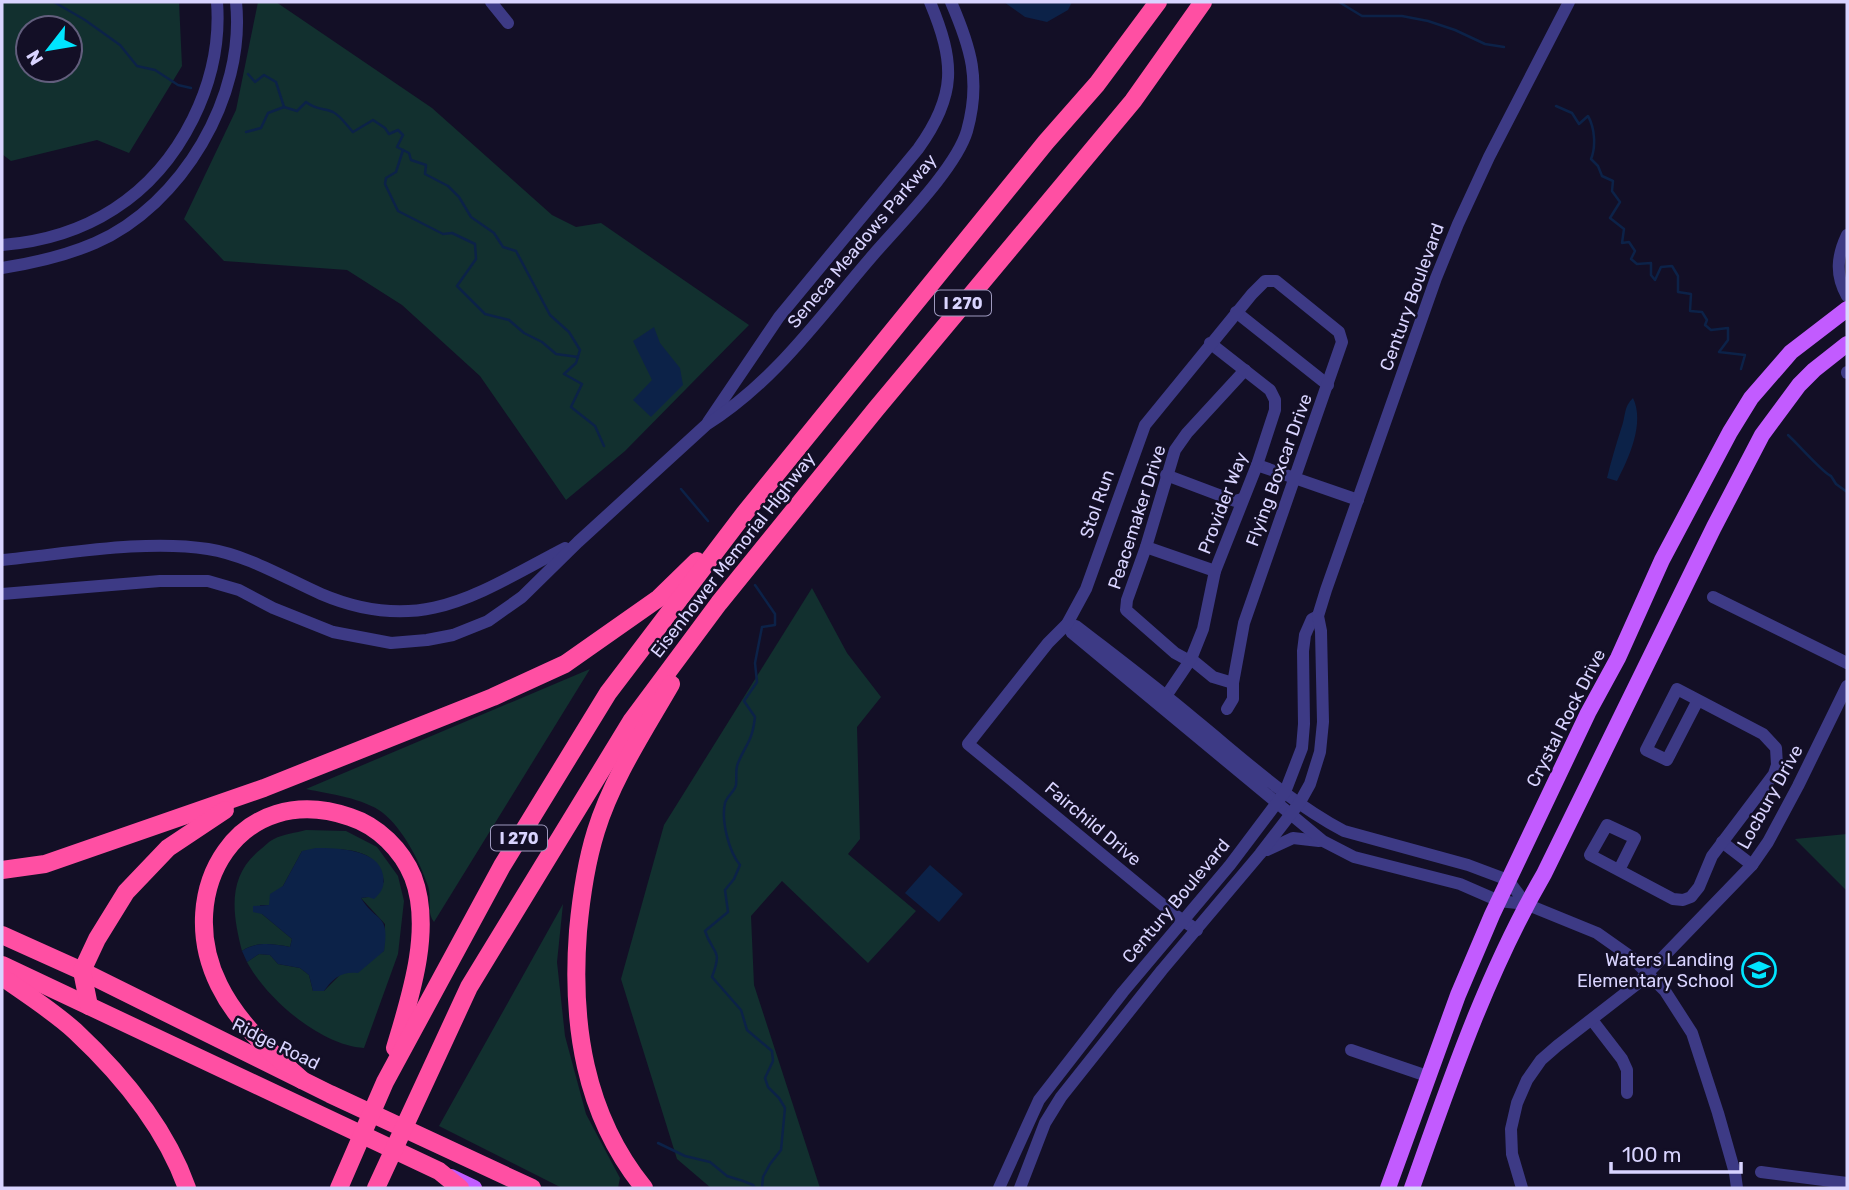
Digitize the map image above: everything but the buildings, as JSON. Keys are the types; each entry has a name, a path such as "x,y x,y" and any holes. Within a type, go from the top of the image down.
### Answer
{"highway":[{"path":"1097,84 1148,2"},
{"name":"Eisenhower Memorial Highway","path":"339,1188 385,1082 502,866 608,693 744,514 1046,142 1097,84 1158,2"},
{"name":"Eisenhower Memorial Highway","path":"377,1188 469,987 632,720 719,603 964,302 1133,101 1203,2"},
{"path":"2,870 45,864 264,789 493,697 565,664 659,598 744,514"},
{"path":"644,1188 626,1167 609,1136 585,1062 578,1022 575,976 585,874 596,831 615,783 719,603"},
{"path":"89,1006 82,971 97,939 126,892 168,848 220,812 264,789"},
{"path":"302,1080 242,1021 219,985 207,952 202,920 206,891 219,861 241,834 268,817 289,810 310,809 337,812 374,827 402,857 413,878 420,914 420,949 385,1082"},
{"name":"Ridge Road","path":"2,935 82,971 330,1094 532,1188"},
{"path":"2,965 439,1171 460,1188"},
{"path":"2,976 74,1030 113,1070 148,1114 182,1173 187,1188"}],"main road":[{"name":"Crystal Rock Drive","path":"1388,1188 1458,995 1508,880 1588,713 1618,658 1662,560 1730,432 1762,383 1791,352 1847,309"},
{"path":"1412,1188 1453,1071 1503,953 1714,527 1762,435 1799,385 1847,344"},
{"path":"439,1171 474,1188"}],"street":[{"path":"2,245 47,238 81,227 113,210 142,188 178,144 197,109 212,68 218,33 217,2"},
{"path":"2,268 57,257 97,242 155,204 176,181 214,120 228,84 237,46 236,2"},
{"path":"491,2 509,23"},
{"name":"Seneca Meadows Parkway","path":"706,425 779,317 935,126 944,104 949,79 948,52 930,2"},
{"name":"Seneca Meadows Parkway","path":"2,594 160,581 208,582 239,590 273,608 332,632 390,643 453,635 488,621 522,597 706,425 727,412 786,359 914,209 954,157 965,135 974,88 972,58 951,2"},
{"name":"Century Boulevard","path":"1020,1188 1045,1123 1061,1097 1162,970 1260,854 1300,802 1310,783 1320,752 1323,722 1321,631 1318,616 1436,278 1462,215 1569,2"},
{"path":"1847,235 1838,263 1840,282 1847,296"},
{"name":"Stol Run","path":"968,744 1066,624 1086,589 1145,425 1210,343 1265,281"},
{"name":"Flying Boxcar Drive","path":"1227,709 1233,699 1233,683 1244,623 1342,342 1339,332 1276,281 1265,281"},
{"path":"1236,312 1328,385"},
{"name":"Provider Way","path":"1163,700 1191,659 1203,629 1215,571 1257,465 1275,410 1275,400 1270,390 1210,343"},
{"name":"Peacemaker Drive","path":"1233,683 1213,677 1191,659 1175,653 1126,610 1175,450 1187,433 1245,370"},
{"path":"1257,465 1358,500"},
{"path":"1167,475 1235,501 1242,499"},
{"name":"Seneca Meadows Parkway","path":"2,561 141,547 209,549 247,561 362,608 424,611 457,602 509,580 578,542"},
{"path":"1146,547 1215,571"},
{"path":"1713,597 1847,663"},
{"name":"Century Boulevard","path":"999,1188 1039,1100 1285,792 1302,748 1305,635 1312,619 1318,616"},
{"path":"1066,624 1076,626 1163,700 1290,816 1323,841 1354,857 1460,884 1499,901 1527,904 1597,933 1631,957 1665,991 1692,1033 1718,1113 1737,1188"},
{"name":"Locbury Drive","path":"1522,1188 1512,1154 1511,1129 1517,1103 1527,1080 1541,1060 1647,973 1752,865 1798,786 1847,686"},
{"path":"1619,870 1674,899 1691,897 1699,887 1712,856 1774,774 1778,756 1771,740 1763,734 1698,699 1677,689 1646,750 1667,760 1698,699"},
{"path":"1163,700 1312,813 1344,831 1468,865 1508,880 1527,904"},
{"name":"Fairchild Drive","path":"968,744 1197,930"},
{"path":"1260,854 1293,838 1323,841"},
{"path":"1723,842 1752,865"},
{"path":"1592,1020 1622,1059 1627,1070 1627,1093"},
{"path":"1351,1049 1430,1077"},
{"path":"1761,1172 1847,1183"}],"green space":[{"path":"2,2 179,2 182,66 129,153 97,140 11,161 2,154"},
{"path":"258,2 276,2 432,108 552,215 576,227 601,223 749,325 625,451 566,500 480,376 402,305 347,270 224,261 184,219 236,110"},
{"path":"812,588 847,653 881,697 857,727 860,839 848,854 916,911 868,963 782,881 751,916 754,985 820,1188 711,1188 677,1159 621,979 664,825"},
{"path":"590,669 434,922 430,914 428,886 420,867 410,846 390,820 366,804 306,789"},
{"path":"306,830 346,831 377,847 398,876 404,901 398,954 364,1048 330,1038 296,1018 268,991 247,962 259,954 270,955 278,964 300,968 309,975 313,991 324,991 341,974 384,951 385,924 361,898 368,897 384,882 380,869 373,860 364,854 340,849 302,851 269,905 260,905 262,914 292,939 290,947 259,945 242,951 236,922 235,896 242,871 270,841"},
{"path":"1847,834 1847,891 1795,839"},
{"path":"563,904 557,962 565,1036 586,1114 620,1178 618,1188 562,1188 439,1126"}],"water":[{"path":"1004,2 1072,2 1068,10 1047,22 1025,17"},
{"path":"654,327 660,343 680,368 683,385 651,417 633,400 652,380 633,341"},
{"path":"1633,398 1637,418 1634,440 1617,481 1607,478 1626,409"},
{"path":"316,848 366,855 380,866 384,879 379,894 374,899 361,898 384,924 384,951 358,973 338,976 324,991 313,991 309,975 300,968 278,964 270,955 259,954 247,962 242,951 271,944 290,947 292,939 262,914 253,912 253,906 269,905 270,894 283,886 302,851"},
{"path":"930,865 963,894 939,922 905,893"}],"waterway":[{"path":"54,2 120,45 137,66 155,70 178,85 191,88"},
{"path":"1339,2 1362,16 1402,16 1428,21 1485,44 1504,47"},
{"path":"248,74 255,82 264,75 276,82 284,107"},
{"path":"246,132 261,128 268,113 284,107 297,111 306,102 336,114 353,132 373,120 389,134 398,130 403,135 397,147 409,153 411,160 426,165 425,174 448,186 459,197 471,217 494,233 503,247 516,251 550,315 569,332 580,350 576,363 564,374 582,384 571,407 595,426 604,446"},
{"path":"1556,106 1572,113 1579,124 1588,116 1594,138 1591,159 1602,176 1613,181 1612,191 1620,202 1610,218 1624,229 1622,243 1629,242 1635,251 1631,259 1637,264 1651,263 1651,275 1655,280 1661,267 1672,266 1678,276 1678,292 1691,294 1690,311 1702,312 1707,320 1705,325 1711,330 1728,328 1728,340 1719,352 1745,355 1741,369"},
{"path":"403,150 396,172 386,178 385,184 398,211 443,234 452,233 475,244 476,259 457,286 485,314 509,320 556,354 578,357"},
{"path":"1788,435 1847,492"},
{"path":"681,489 708,521"},
{"path":"755,585 775,614 775,625 762,627 755,663 757,682 744,701 755,717 754,725 737,766 735,787 725,803 727,836 740,865 725,890 728,912 705,931 717,956 712,977 741,1010 747,1030 772,1051 773,1061 765,1078 768,1087 785,1108 781,1150 763,1177 762,1188"},
{"path":"658,1143 685,1156 710,1162 727,1176 755,1188"}],"place":[{"name":"Waters Landing Elementary School","path":"1759,970"}]}
